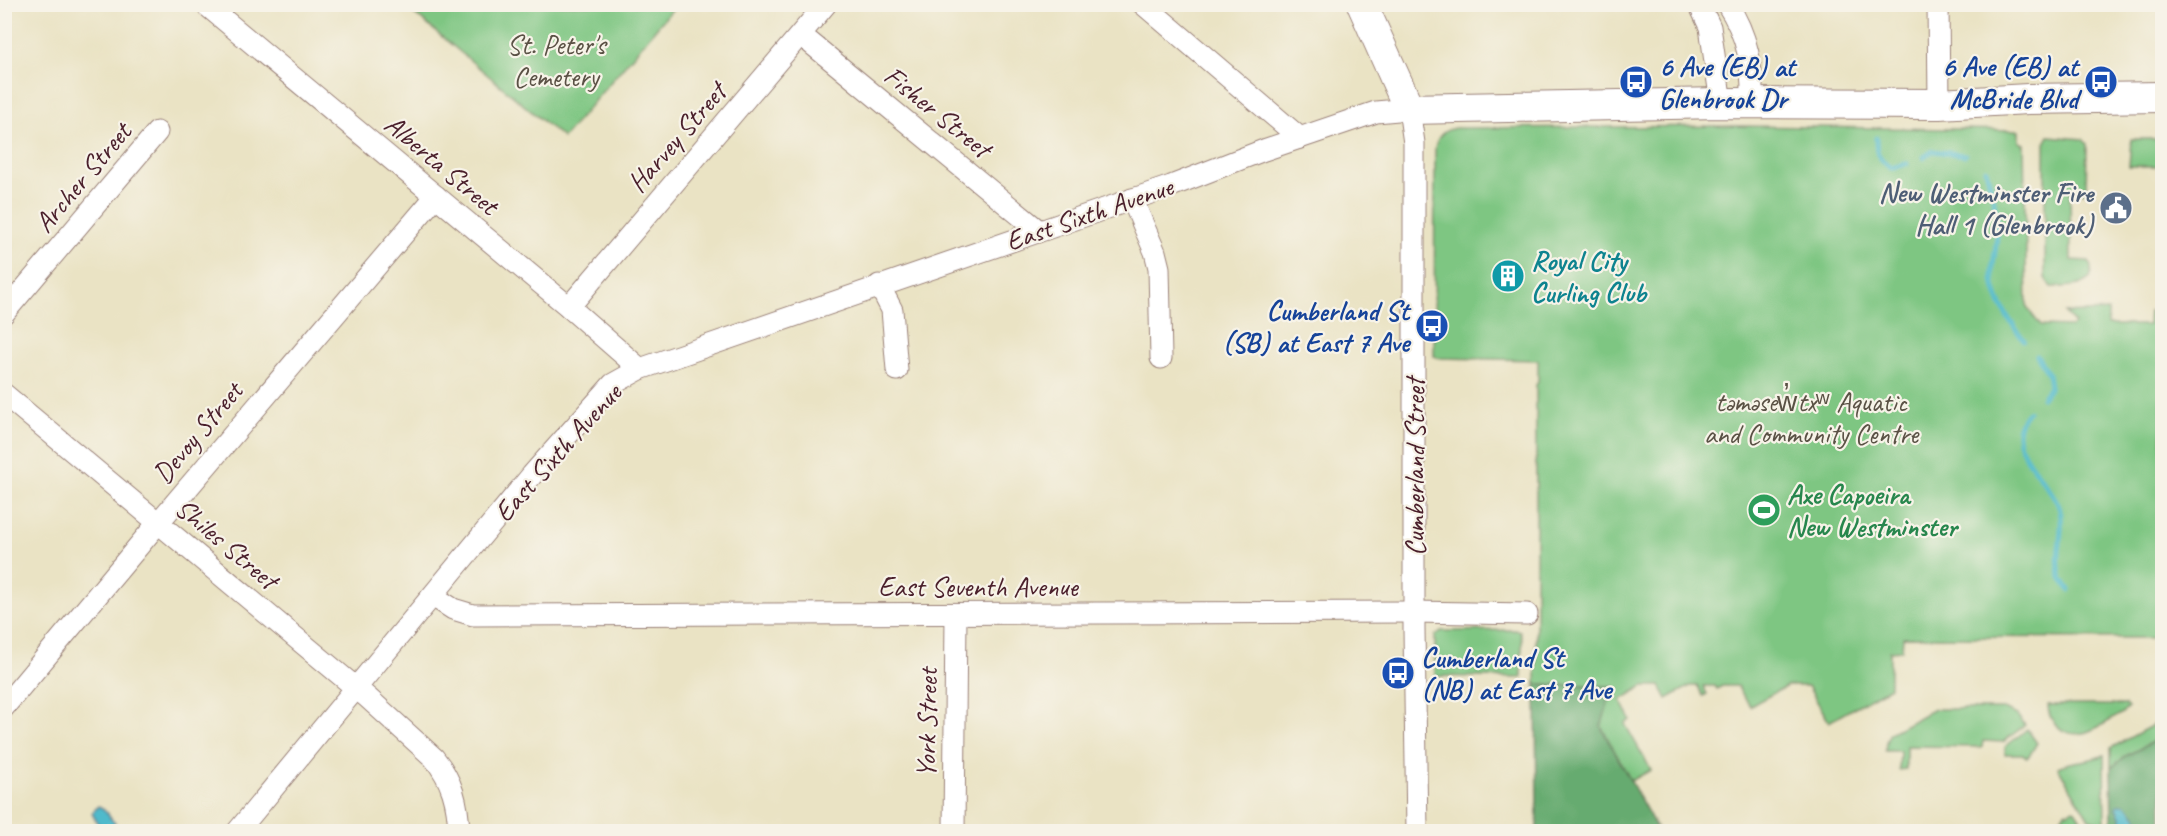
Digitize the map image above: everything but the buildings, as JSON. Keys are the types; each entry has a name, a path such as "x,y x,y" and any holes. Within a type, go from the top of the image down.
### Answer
{"street":[{"name":"Alberta Street","path":"205,4 640,369"},
{"name":"Harvey Street","path":"568,307 826,4"},
{"path":"1143,4 1300,138"},
{"name":"Cumberland Street","path":"1362,4 1409,109 1414,142 1414,612 1417,831"},
{"path":"1699,4 1710,27 1721,103"},
{"path":"1727,4 1736,18 1751,61 1752,103"},
{"path":"1938,4 1939,104"},
{"name":"Fisher Street","path":"801,35 1039,231"},
{"name":"East Sixth Avenue","path":"237,831 532,475 614,384 640,369 1376,112 1409,109 1721,103 1939,104 2028,99 2163,97"},
{"name":"Archer Street","path":"4,313 157,132"},
{"name":"Devoy Street","path":"4,707 158,522 436,196"},
{"path":"1132,199 1155,252 1158,268 1161,358"},
{"path":"879,285 892,310 897,370"},
{"name":"Shiles Street","path":"4,394 357,688 434,758 452,787 458,807 459,831"},
{"name":"East Seventh Avenue","path":"433,596 453,609 473,615 1414,612 1527,614"},
{"name":"York Street","path":"954,831 956,614"}],"green space":[{"name":"St. Peter's Cemetery","path":"404,5 676,5 563,138"},
{"name":"təməsew̓txʷ Aquatic and Community Centre","path":"1740,126 2019,130 2019,142 2024,144 2027,308 2041,326 2071,327 2075,324 2065,313 2108,311 2108,325 2148,325 2149,311 2162,311 2162,638 1903,637 1902,650 1890,651 1890,687 1829,722 1808,686 1787,686 1750,706 1737,686 1722,686 1717,689 1715,686 1703,686 1707,694 1703,696 1697,686 1690,686 1667,699 1660,686 1643,686 1621,700 1631,720 1625,724 1651,770 1631,781 1601,726 1612,686 1536,684 1536,385 1538,360 1438,358 1434,356 1435,148 1441,134 1455,128"},
{"path":"2049,136 2083,139 2087,144 2086,192 2070,192 2071,260 2089,261 2091,270 2087,282 2074,286 2051,287 2045,278 2045,143"},
{"path":"2131,139 2162,139 2162,166 2129,166"},
{"path":"1441,631 1520,631 1522,640 1522,678 1435,676 1435,636"},
{"path":"1536,684 1613,686 1601,727 1658,831 1537,831"},
{"path":"2048,705 2125,705 2128,708 2100,726 2076,734 2064,731 2054,723"},
{"path":"1934,709 2004,709 2017,715 2025,725 2003,742 1983,741 1982,747 1906,746 1906,769 1899,770 1900,751 1885,751 1890,733"},
{"path":"2162,720 2162,737 2126,756 2111,768 2111,748"},
{"path":"2027,729 2037,743 2028,758 2022,754 2005,754 2005,747"},
{"path":"2162,737 2162,831 2151,831 2125,805 2117,808 2122,818 2120,831 2112,831 2111,768 2126,756"},
{"path":"2104,755 2105,826 2089,819 2058,767"},
{"path":"2074,809 2082,821 2069,831 2048,831 2067,811 2068,813"}],"water":[{"path":"2118,804 2125,804 2151,831 2120,831 2122,818 2117,808"},
{"path":"98,806 115,823 111,831 102,828 92,813"}],"waterway":[{"path":"1876,138 1878,155 1886,164 1891,168 1907,164"},
{"path":"1924,157 1933,151 1965,155"},
{"path":"1986,169 1997,216 1997,239 1993,265 1994,286 2001,305 2024,340"},
{"path":"2037,356 2048,373 2050,387 2042,398"},
{"path":"2028,412 2020,423 2018,435 2027,459 2058,504 2061,521 2059,565 2061,578 2069,590"}],"place":[{"name":"6 Ave (EB) at Glenbrook Dr","path":"1636,82"},
{"name":"6 Ave (EB) at McBride Blvd","path":"2101,82"},
{"name":"New Westminster Fire Hall 1 (Glenbrook)","path":"2116,208"},
{"name":"Royal City Curling Club","path":"1508,276"},
{"name":"Cumberland St (SB) at East 7 Ave","path":"1432,326"},
{"name":"Axe Capoeira New Westminster","path":"1764,510"},
{"name":"Cumberland St (NB) at East 7 Ave","path":"1398,673"}]}
